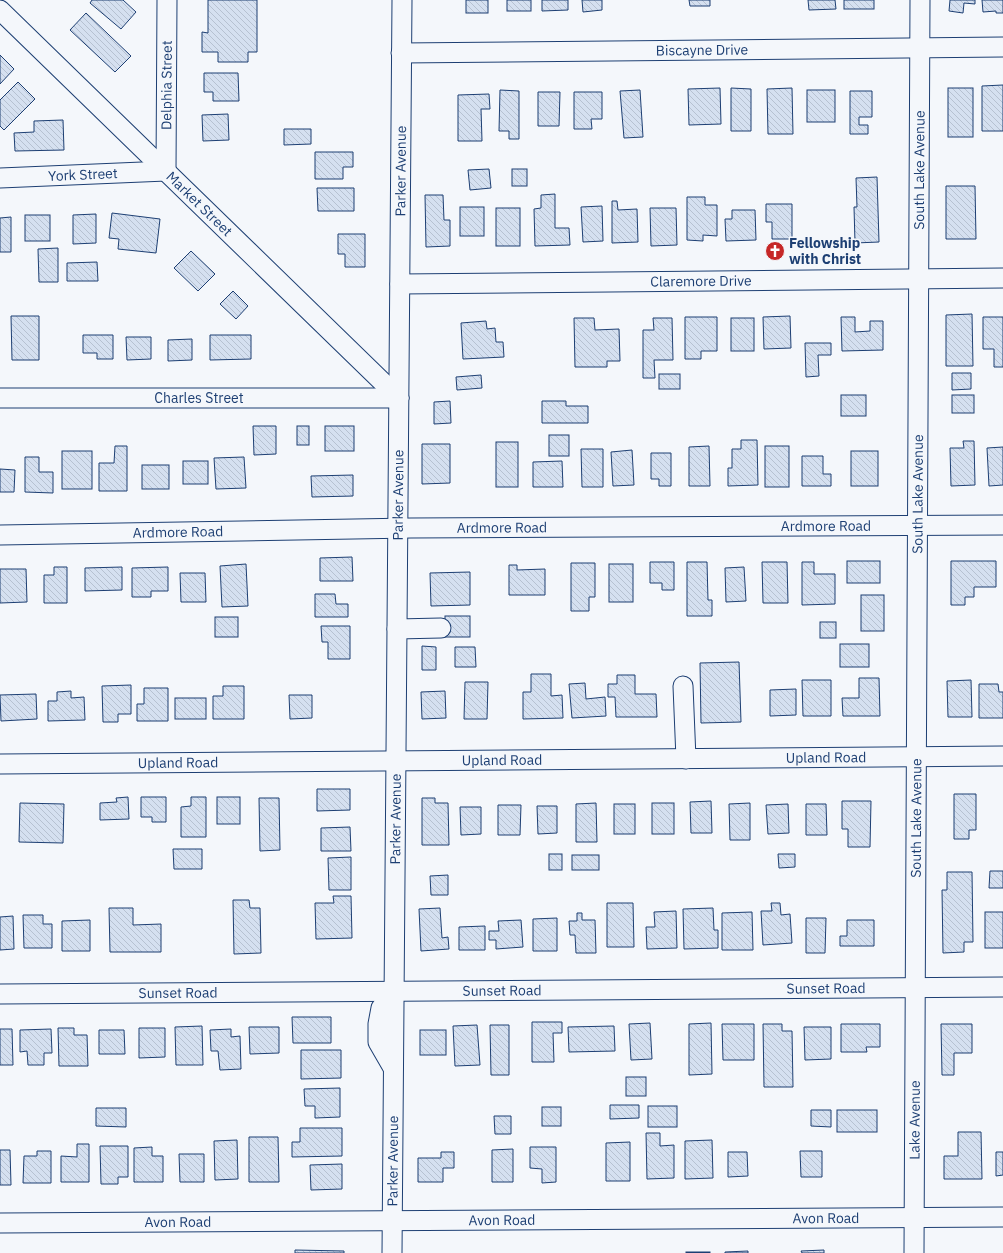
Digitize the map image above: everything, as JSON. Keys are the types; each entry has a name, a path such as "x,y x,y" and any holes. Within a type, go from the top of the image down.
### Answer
{"street":[{"name":"Delphia Street","path":"166,171 167,0"},
{"name":"Parker Avenue","path":"392,1253 394,1069 378,1042 378,1024 381,1008 394,990 402,0"},
{"name":"South Lake Avenue","path":"915,987 920,0"},
{"name":"Market Street","path":"0,10 399,398"},
{"name":"Biscayne Drive","path":"401,53 1003,47"},
{"name":"York Street","path":"0,178 166,171"},
{"name":"Claremore Drive","path":"400,284 1003,278"},
{"name":"Charles Street","path":"0,398 399,398"},
{"name":"Ardmore Road","path":"0,535 398,528 1003,525"},
{"path":"397,629 441,628"},
{"path":"683,686 686,759"},
{"name":"Upland Road","path":"0,764 1003,756"},
{"name":"Sunset Road","path":"0,994 1003,986"},
{"name":"Lake Avenue","path":"914,1253 915,987"},
{"name":"Avon Road","path":"0,1223 1003,1217"}],"building":[{"path":"92,0 123,0 136,12 121,29 90,3"},
{"path":"208,0 257,0 257,52 248,52 248,62 218,62 218,52 202,52 202,32 208,33"},
{"path":"466,0 488,0 488,13 466,13"},
{"path":"507,0 531,0 531,11 507,11"},
{"path":"542,0 568,0 568,10 542,11"},
{"path":"582,0 602,0 602,10 583,12"},
{"path":"689,0 710,0 710,6 690,6"},
{"path":"808,0 835,0 836,9 809,10"},
{"path":"844,0 874,0 874,9 844,9"},
{"path":"950,0 975,0 975,4 964,3 963,13 949,11"},
{"path":"982,0 1003,0 1003,13 996,13 996,11 983,12"},
{"path":"86,13 131,56 115,72 70,30"},
{"path":"0,55 14,69 0,84"},
{"path":"204,73 238,73 239,101 213,101 213,92 204,92"},
{"path":"18,82 35,99 4,130 0,126 0,100"},
{"path":"1003,85 1003,131 982,131 982,86"},
{"path":"720,88 721,124 689,125 688,89"},
{"path":"731,88 751,89 751,131 731,131"},
{"path":"792,88 793,134 768,134 767,89"},
{"path":"948,88 973,88 973,137 948,137"},
{"path":"500,90 519,91 519,139 509,139 509,131 499,131"},
{"path":"640,90 643,137 624,138 620,91"},
{"path":"807,90 835,90 835,122 807,122"},
{"path":"850,91 872,91 872,117 859,117 859,125 868,125 868,134 850,134"},
{"path":"538,92 560,92 559,126 538,126"},
{"path":"574,92 602,92 602,119 591,119 592,129 574,129"},
{"path":"489,94 490,109 481,109 482,141 458,141 458,95"},
{"path":"228,114 229,140 203,141 202,115"},
{"path":"63,120 64,150 15,151 14,133 34,132 34,121"},
{"path":"284,129 311,129 311,144 284,145"},
{"path":"315,152 353,152 353,167 343,167 343,179 315,179"},
{"path":"489,169 491,188 470,190 468,170"},
{"path":"512,169 527,169 527,186 512,186"},
{"path":"877,177 879,242 855,243 854,207 857,207 856,178"},
{"path":"946,186 975,186 976,239 946,239"},
{"path":"317,188 354,188 354,211 318,211"},
{"path":"555,194 555,228 569,228 570,245 535,246 534,209 541,208 541,195"},
{"path":"425,195 443,195 444,220 450,220 450,246 426,247"},
{"path":"687,197 705,197 705,205 717,205 717,236 703,235 703,241 687,240"},
{"path":"612,201 617,201 618,210 637,209 638,242 612,243"},
{"path":"766,204 792,204 792,239 772,239 772,222 766,222"},
{"path":"602,206 603,241 583,242 581,207"},
{"path":"460,207 484,207 484,236 460,236"},
{"path":"496,208 520,208 520,246 496,246"},
{"path":"650,208 676,208 677,245 651,246"},
{"path":"732,210 755,210 756,240 726,241 725,219 732,219"},
{"path":"112,213 160,219 156,253 118,249 119,239 109,238"},
{"path":"96,214 96,243 73,244 73,215"},
{"path":"25,215 50,215 50,241 25,241"},
{"path":"11,217 11,252 0,252 0,218"},
{"path":"338,234 365,234 365,267 345,267 345,254 338,254"},
{"path":"58,248 58,282 39,282 38,249"},
{"path":"191,251 215,274 198,291 174,268"},
{"path":"97,262 98,281 67,281 67,263"},
{"path":"233,291 248,306 236,319 220,304"},
{"path":"972,314 973,366 946,366 946,315"},
{"path":"11,316 39,316 39,360 12,360"},
{"path":"790,316 791,348 764,349 763,317"},
{"path":"685,317 717,317 717,351 701,351 701,359 685,359"},
{"path":"841,317 855,317 855,332 870,331 870,321 883,321 883,350 842,351"},
{"path":"983,317 1003,317 1003,367 994,367 994,349 983,349"},
{"path":"574,318 594,318 595,330 619,329 620,361 607,361 607,367 575,367"},
{"path":"653,318 672,318 673,360 654,360 655,378 643,378 643,330 654,330"},
{"path":"731,318 754,318 754,351 731,351"},
{"path":"486,321 487,329 495,328 496,342 503,342 504,357 463,359 461,323"},
{"path":"83,335 113,335 113,359 97,359 97,353 83,353"},
{"path":"210,335 251,335 251,359 210,360"},
{"path":"126,337 151,337 151,359 127,360"},
{"path":"192,339 192,360 168,361 168,340"},
{"path":"805,343 831,343 831,355 818,355 819,376 806,377"},
{"path":"952,373 971,373 971,389 952,390"},
{"path":"659,374 680,374 680,389 659,389"},
{"path":"481,375 482,388 457,390 456,377"},
{"path":"841,395 866,395 866,416 841,416"},
{"path":"952,395 974,395 974,413 952,413"},
{"path":"450,401 451,423 434,424 434,402"},
{"path":"542,401 566,401 566,406 588,406 588,423 542,423"},
{"path":"253,426 276,426 276,454 254,455"},
{"path":"297,426 309,426 309,445 297,445"},
{"path":"325,426 354,426 354,451 325,451"},
{"path":"549,435 569,435 569,456 549,456"},
{"path":"741,440 757,440 758,485 728,486 728,468 732,468 732,449 741,449"},
{"path":"963,441 974,441 975,485 951,486 950,448 964,448"},
{"path":"496,442 518,442 518,487 496,487"},
{"path":"422,444 450,444 450,483 422,484"},
{"path":"115,446 127,446 127,491 99,491 99,463 114,463"},
{"path":"709,446 710,486 689,486 689,447"},
{"path":"765,446 789,446 789,487 765,487"},
{"path":"1003,447 1003,485 989,486 987,448"},
{"path":"581,449 603,449 603,487 582,487"},
{"path":"632,450 634,485 613,486 611,452"},
{"path":"62,451 92,451 92,489 62,489"},
{"path":"851,451 878,451 878,486 851,486"},
{"path":"651,453 671,453 671,486 659,486 659,479 651,479"},
{"path":"802,456 823,456 823,474 831,474 831,486 802,486"},
{"path":"25,457 39,457 39,472 53,472 53,493 25,492"},
{"path":"244,457 246,488 216,489 214,458"},
{"path":"183,461 208,461 208,484 183,484"},
{"path":"562,461 563,487 533,487 533,462"},
{"path":"142,465 169,465 169,489 142,489"},
{"path":"0,469 15,470 14,492 0,492"},
{"path":"353,475 353,496 312,497 311,476"},
{"path":"352,557 353,581 320,581 320,558"},
{"path":"847,561 880,561 880,583 847,583"},
{"path":"951,561 996,561 996,587 974,587 974,597 965,597 965,605 951,605"},
{"path":"650,562 674,562 674,590 662,590 662,583 650,583"},
{"path":"687,562 707,562 708,600 712,600 712,616 687,616"},
{"path":"762,562 787,562 788,603 763,603"},
{"path":"802,562 814,562 814,574 835,574 835,604 802,605"},
{"path":"571,563 595,563 595,597 589,597 589,611 571,611"},
{"path":"246,564 248,606 222,607 220,566"},
{"path":"609,564 633,564 633,602 609,602"},
{"path":"509,565 517,565 517,570 545,569 545,595 509,595"},
{"path":"54,567 67,567 67,603 44,603 44,575 54,575"},
{"path":"122,567 122,590 85,591 85,568"},
{"path":"168,567 168,591 151,591 151,597 132,597 132,568"},
{"path":"744,567 746,601 726,602 725,568"},
{"path":"0,569 26,569 27,602 0,603"},
{"path":"470,572 470,605 431,606 430,573"},
{"path":"180,573 205,573 206,602 181,602"},
{"path":"315,594 335,594 336,604 348,604 348,617 315,617"},
{"path":"861,595 884,595 884,631 861,631"},
{"path":"445,616 470,616 470,637 445,637"},
{"path":"215,617 238,617 238,637 215,637"},
{"path":"820,622 836,622 836,638 820,638"},
{"path":"321,626 350,626 350,659 328,659 328,642 322,642"},
{"path":"840,644 869,644 869,667 840,667"},
{"path":"422,646 436,647 436,670 422,670"},
{"path":"455,647 475,647 476,667 455,667"},
{"path":"739,662 741,722 701,723 700,663"},
{"path":"531,674 551,674 551,696 562,695 563,718 523,719 523,692 531,692"},
{"path":"617,675 635,675 635,694 656,694 657,717 616,717 615,697 608,697 608,684 617,684"},
{"path":"859,678 879,678 880,716 843,716 842,698 859,698"},
{"path":"802,680 831,680 831,716 803,716"},
{"path":"971,680 972,717 948,717 947,681"},
{"path":"465,682 488,682 487,719 464,719"},
{"path":"585,683 586,699 605,697 606,716 572,718 569,684"},
{"path":"979,684 998,684 999,692 1003,692 1003,718 979,718"},
{"path":"131,685 131,714 118,714 118,722 103,722 102,686"},
{"path":"223,686 244,686 244,719 213,719 213,696 223,696"},
{"path":"144,688 168,688 168,721 137,721 137,704 144,704"},
{"path":"796,689 796,715 770,716 770,690"},
{"path":"71,691 71,698 84,697 85,720 48,721 48,701 57,701 57,692"},
{"path":"445,691 446,718 422,719 421,692"},
{"path":"36,694 37,719 1,721 0,695"},
{"path":"289,695 312,695 312,718 290,719"},
{"path":"175,698 206,698 206,719 175,719"},
{"path":"317,789 350,789 350,810 317,811"},
{"path":"954,794 976,794 976,830 969,830 969,839 954,839"},
{"path":"128,797 129,819 100,820 100,803 117,802 116,798"},
{"path":"141,797 166,797 166,822 152,822 152,817 141,817"},
{"path":"191,797 206,797 206,837 181,837 181,807 191,806"},
{"path":"217,797 240,797 240,824 217,824"},
{"path":"259,798 279,798 280,850 260,851"},
{"path":"422,798 435,798 435,803 448,803 449,845 422,845"},
{"path":"711,801 712,833 691,833 690,802"},
{"path":"842,801 871,801 870,847 848,847 848,829 842,829"},
{"path":"20,803 64,804 63,843 19,842"},
{"path":"596,803 597,842 576,842 576,804"},
{"path":"652,803 674,803 674,834 652,834"},
{"path":"750,803 750,840 730,840 729,804"},
{"path":"614,804 635,804 635,834 614,834"},
{"path":"788,804 789,833 768,834 766,805"},
{"path":"806,804 826,804 827,835 806,835"},
{"path":"498,805 521,805 520,835 498,835"},
{"path":"537,806 557,806 557,833 538,834"},
{"path":"460,807 481,807 481,834 461,835"},
{"path":"350,827 351,851 321,851 321,828"},
{"path":"173,849 202,849 202,869 174,869"},
{"path":"549,854 562,854 562,870 549,870"},
{"path":"778,854 795,854 795,867 779,868"},
{"path":"572,855 599,855 599,870 572,870"},
{"path":"351,857 351,890 329,890 328,858"},
{"path":"990,871 1003,871 1003,888 989,888"},
{"path":"947,872 972,872 973,942 964,942 964,952 943,953 942,890 947,890"},
{"path":"448,875 448,895 431,895 430,876"},
{"path":"333,896 351,896 352,938 316,939 315,903 334,903"},
{"path":"233,900 249,900 250,908 260,908 261,953 234,954"},
{"path":"607,903 633,903 634,947 607,947"},
{"path":"771,903 780,903 781,915 790,914 792,943 763,945 761,911 772,911"},
{"path":"109,908 133,908 133,925 161,924 161,952 110,952"},
{"path":"440,908 442,938 448,937 449,949 421,951 419,909"},
{"path":"713,908 714,930 718,930 718,948 684,949 683,909"},
{"path":"676,911 677,948 647,949 646,927 655,927 654,912"},
{"path":"752,912 753,950 722,950 722,913"},
{"path":"985,912 1003,912 1003,948 985,948"},
{"path":"577,913 582,913 582,920 595,920 596,953 576,953 575,935 570,935 569,921 577,921"},
{"path":"23,915 43,915 43,924 52,924 52,948 24,948"},
{"path":"13,916 14,949 0,950 0,917"},
{"path":"557,918 557,951 533,951 533,919"},
{"path":"806,918 826,918 825,953 806,953"},
{"path":"90,920 90,951 62,951 62,921"},
{"path":"521,920 523,947 496,949 496,940 489,940 489,931 499,931 498,921"},
{"path":"847,920 874,920 874,946 840,946 840,936 847,936"},
{"path":"485,926 485,950 459,950 459,927"},
{"path":"292,1017 331,1017 331,1043 293,1043"},
{"path":"532,1022 562,1022 562,1033 553,1033 554,1062 532,1062"},
{"path":"650,1023 652,1059 631,1060 629,1024"},
{"path":"711,1023 712,1074 689,1075 689,1024"},
{"path":"722,1024 754,1024 754,1060 723,1060"},
{"path":"763,1024 782,1024 782,1031 792,1031 793,1087 764,1087"},
{"path":"841,1024 880,1024 880,1047 866,1047 867,1052 841,1052"},
{"path":"941,1024 972,1024 972,1053 954,1053 954,1075 942,1075"},
{"path":"477,1025 480,1065 455,1066 453,1026"},
{"path":"490,1025 509,1025 509,1075 491,1075"},
{"path":"202,1026 203,1065 176,1065 175,1027"},
{"path":"614,1026 615,1051 569,1052 568,1027"},
{"path":"249,1027 279,1027 279,1053 250,1054"},
{"path":"804,1027 831,1027 831,1059 805,1060"},
{"path":"58,1028 74,1028 74,1035 87,1035 88,1066 59,1066"},
{"path":"139,1028 165,1028 165,1057 139,1058"},
{"path":"0,1029 12,1029 13,1065 0,1065"},
{"path":"51,1029 52,1053 44,1053 44,1065 28,1065 27,1051 20,1052 20,1030"},
{"path":"231,1029 231,1037 240,1036 241,1069 220,1070 218,1051 211,1051 210,1030"},
{"path":"99,1030 124,1030 125,1054 99,1054"},
{"path":"420,1030 446,1030 446,1055 420,1055"},
{"path":"301,1050 341,1050 341,1078 301,1079"},
{"path":"626,1077 646,1077 646,1096 626,1096"},
{"path":"340,1088 340,1117 315,1118 315,1106 305,1106 304,1089"},
{"path":"610,1105 639,1105 639,1118 610,1119"},
{"path":"648,1106 677,1106 677,1127 648,1127"},
{"path":"542,1107 561,1107 561,1126 542,1126"},
{"path":"96,1108 126,1108 126,1127 96,1126"},
{"path":"811,1110 831,1110 831,1127 811,1126"},
{"path":"837,1110 877,1110 877,1132 837,1132"},
{"path":"494,1116 511,1116 511,1134 495,1134"},
{"path":"300,1128 342,1128 342,1156 292,1157 292,1142 300,1142"},
{"path":"958,1132 981,1132 982,1179 944,1179 944,1156 958,1156"},
{"path":"646,1133 660,1133 660,1146 674,1145 674,1178 647,1179"},
{"path":"249,1137 278,1137 279,1182 249,1182"},
{"path":"237,1140 238,1179 215,1180 214,1141"},
{"path":"712,1140 713,1178 685,1179 685,1141"},
{"path":"630,1142 630,1181 606,1181 606,1143"},
{"path":"77,1144 89,1144 89,1182 61,1182 61,1156 77,1157"},
{"path":"100,1146 128,1146 128,1177 118,1177 118,1184 101,1184"},
{"path":"152,1147 152,1156 163,1156 163,1182 134,1182 134,1148"},
{"path":"530,1147 556,1147 556,1182 542,1183 542,1169 530,1168"},
{"path":"513,1149 513,1182 492,1182 492,1150"},
{"path":"0,1150 10,1150 11,1185 0,1185"},
{"path":"37,1151 51,1151 51,1183 23,1183 24,1156 37,1156"},
{"path":"800,1151 822,1151 822,1177 801,1177"},
{"path":"441,1152 454,1152 454,1168 443,1168 443,1182 418,1182 418,1158 441,1158"},
{"path":"728,1152 747,1152 748,1176 728,1177"},
{"path":"996,1152 1003,1152 1003,1175 996,1176"},
{"path":"179,1154 204,1154 204,1182 180,1182"},
{"path":"342,1164 342,1189 311,1190 310,1165"},
{"path":"295,1250 344,1251 344,1253 295,1253"},
{"path":"824,1250 824,1253 802,1253 801,1251"},
{"path":"748,1251 748,1253 725,1253 725,1252"},
{"path":"710,1252 710,1253 686,1253"}],"place":[{"name":"Fellowship with Christ","path":"775,251"}]}
